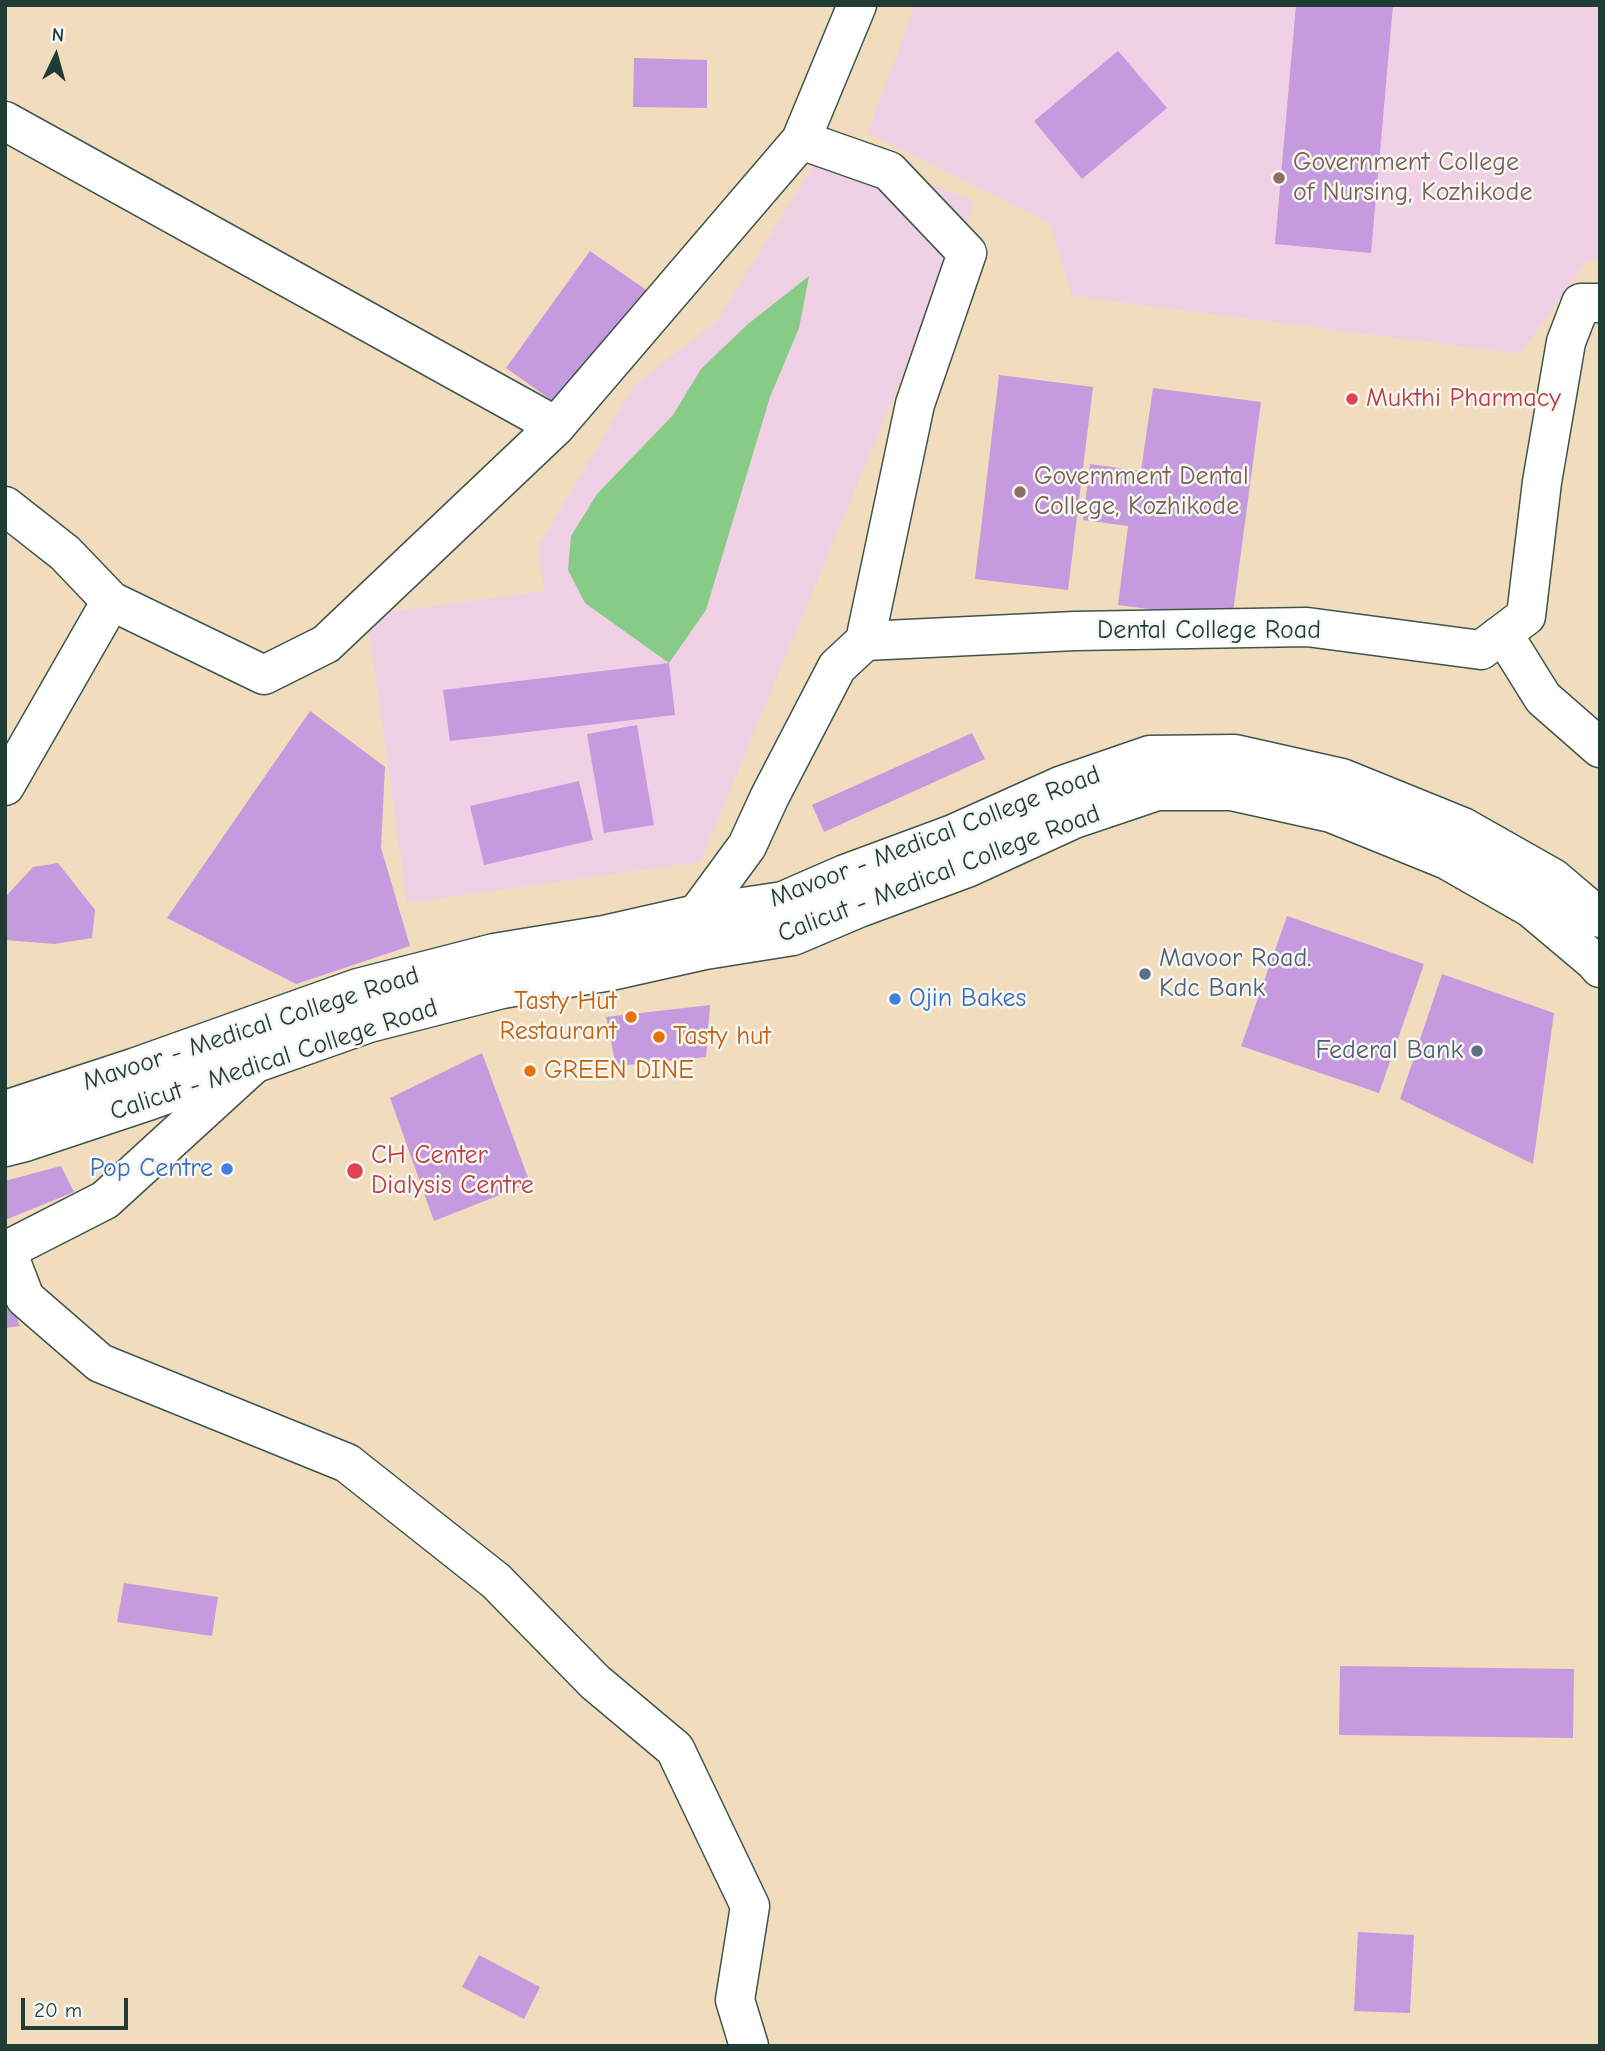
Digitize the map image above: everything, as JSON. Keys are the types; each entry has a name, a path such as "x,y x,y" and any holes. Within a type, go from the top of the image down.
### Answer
{"street":[{"path":"5,506 65,553 111,601 264,675 326,643 556,426 801,140 857,5"},
{"path":"5,121 556,426"},
{"path":"697,914 747,846 836,667 865,640 915,404 967,253 889,171 801,140"},
{"name":"Dental College Road","path":"865,640 1075,631 1307,627 1480,650 1526,616 1542,482 1566,342 1581,303 1600,303"},
{"path":"5,786 111,601"},
{"path":"1499,636 1510,645 1543,698 1600,748"},
{"name":"Mavoor - Medical College Road","path":"5,1110 136,1067 358,988 494,953 604,935 697,914 783,901 845,874 953,834 1060,786 1150,755 1235,754 1342,778 1463,827 1553,878 1600,918"},
{"name":"Calicut - Medical College Road","path":"5,1147 369,1023 502,989 793,936 967,868 1074,819 1157,791 1231,791 1331,813 1447,860 1531,908 1600,968"},
{"path":"268,1020 256,1062 105,1200 6,1251 25,1298 100,1363 347,1463 496,1581 595,1682 676,1749 750,1906 735,2000 750,2046"}],"shaded area":[{"name":"Government College of Nursing, Kozhikode","path":"915,5 1600,5 1600,259 1587,261 1520,354 1072,296 1050,223 868,133"},
{"path":"813,166 894,169 975,202 700,862 407,903 367,615 544,591 538,547 635,384 716,322"}],"green space":[{"path":"809,276 799,328 770,397 706,610 669,663 585,603 568,570 571,536 597,494 673,415 701,369 748,324"}],"building":[{"path":"1296,5 1393,5 1371,253 1275,244"},
{"path":"1118,51 1167,108 1082,179 1034,121"},
{"path":"634,58 707,60 707,108 633,107"},
{"path":"590,251 655,296 571,414 506,368"},
{"path":"999,375 1093,387 1068,590 975,579"},
{"path":"1153,388 1261,402 1232,620 1118,605 1128,526 1083,520 1090,464 1141,471"},
{"path":"669,663 675,715 450,741 443,690"},
{"path":"310,711 385,767 381,848 410,946 296,984 167,918"},
{"path":"637,725 654,825 604,833 587,734"},
{"path":"972,733 985,759 824,832 812,805"},
{"path":"579,781 593,840 484,865 470,806"},
{"path":"58,863 95,910 92,938 54,944 5,940 5,898 33,867"},
{"path":"1287,916 1424,964 1379,1093 1241,1046"},
{"path":"1442,974 1554,1013 1533,1164 1400,1099"},
{"name":"Tasty hut","path":"710,1005 706,1057 616,1066 606,1017"},
{"path":"482,1053 530,1183 434,1221 390,1098"},
{"path":"61,1166 74,1192 5,1220 5,1181"},
{"path":"5,1302 10,1302 20,1326 5,1328"},
{"path":"124,1583 218,1597 212,1636 117,1622"},
{"path":"1340,1666 1574,1669 1573,1738 1339,1735"},
{"path":"1358,1932 1414,1935 1410,2013 1354,2011"},
{"path":"479,1955 540,1987 524,2019 462,1987"}],"place":[{"name":"Government College of Nursing, Kozhikode","path":"1279,178"},
{"name":"Mukthi Pharmacy","path":"1352,399"},
{"name":"Government Dental College, Kozhikode","path":"1020,492"},
{"name":"Mavoor Road. Kdc Bank","path":"1145,974"},
{"name":"Ojin Bakes","path":"895,999"},
{"name":"Tasty Hut Restaurant","path":"631,1017"},
{"name":"Tasty hut","path":"659,1037"},
{"name":"Federal Bank","path":"1477,1051"},
{"name":"GREEN DINE","path":"530,1071"},
{"name":"Pop Centre","path":"227,1169"},
{"name":"CH Center Dialysis Centre","path":"355,1171"}]}
